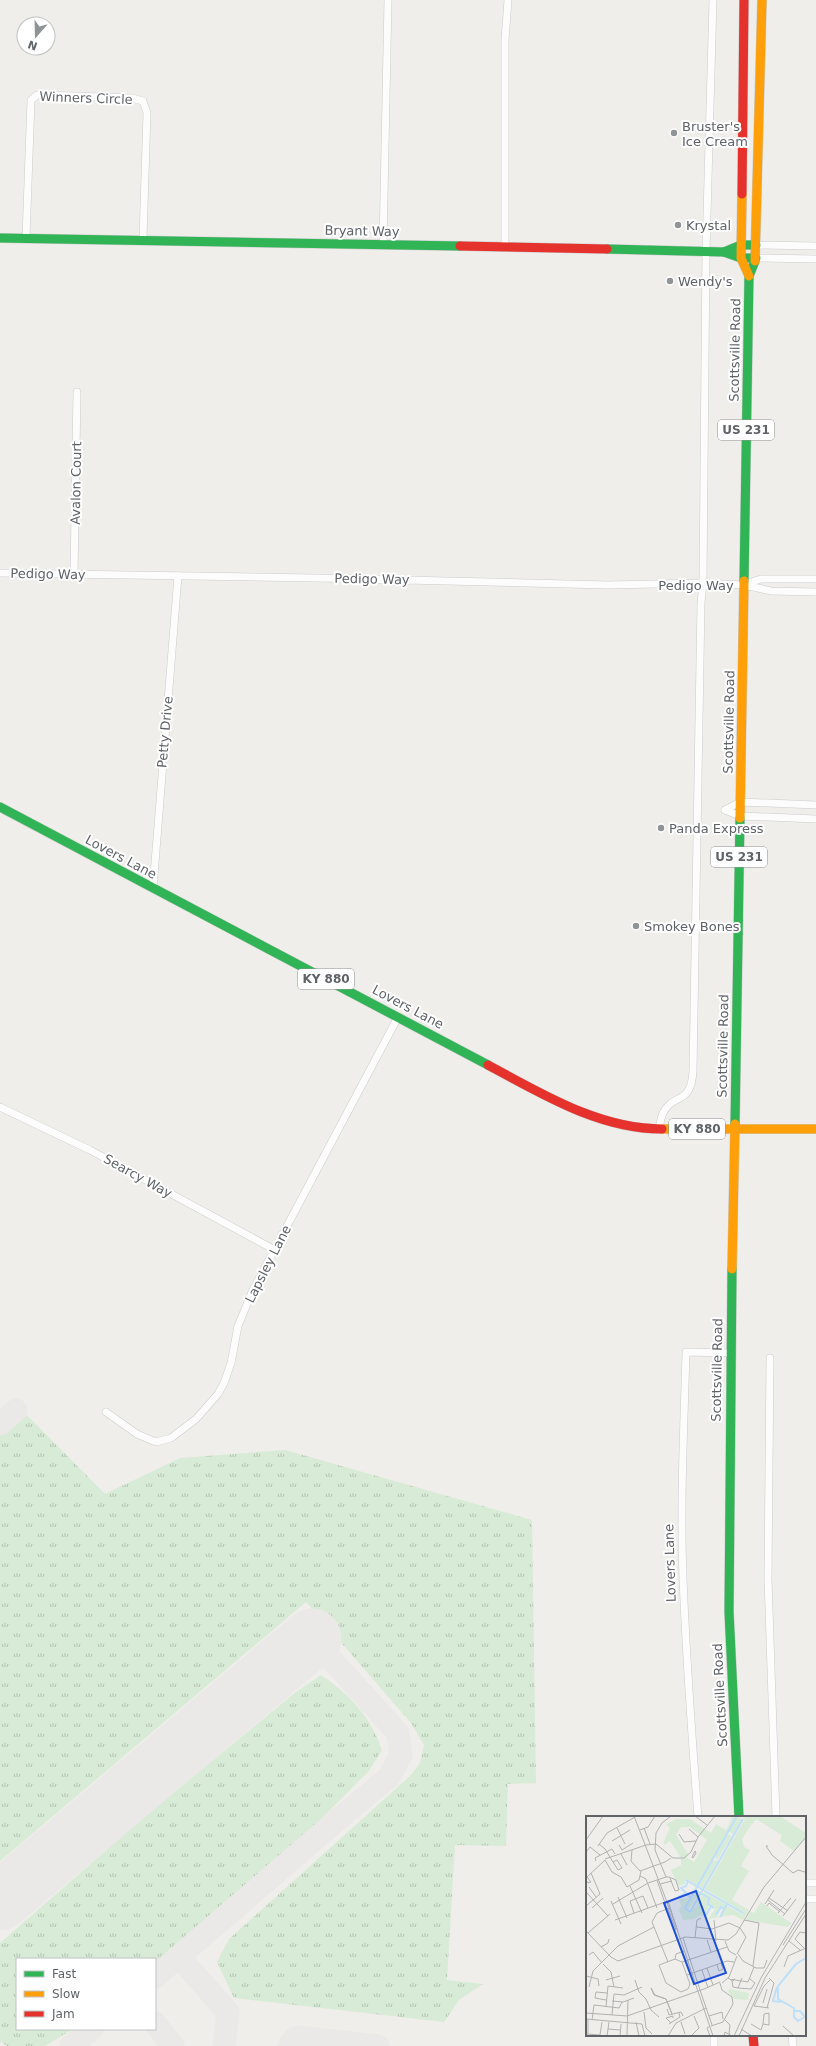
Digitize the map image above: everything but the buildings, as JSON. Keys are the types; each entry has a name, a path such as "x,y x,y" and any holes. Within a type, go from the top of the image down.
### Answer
{"main road":[{"name":"Scottsville Road","path":"744,0 741,258 749,276"},
{"name":"Scottsville Road","path":"739,1816 729,1589 731,1353 749,276 756,258 762,0"},
{"name":"Bryant Way","path":"0,238 143,239 706,251 724,252 741,258 756,258"},
{"name":"Bryant Way","path":"724,252 741,245 756,245"},
{"name":"Lovers Lane","path":"0,807 562,1104 590,1115 627,1125 660,1129 816,1129"},
{"path":"753,2036 754,2046"}],"street":[{"path":"383,245 388,0"},
{"path":"505,247 505,40 508,0"},
{"path":"660,1129 662,1114 665,1110 686,1096 693,1082 700,616 703,583 706,251 713,0"},
{"name":"Winners Circle","path":"26,238 31,100 37,95 44,95 132,98 143,102 147,112 143,239"},
{"name":"Bryant Way","path":"756,245 816,246"},
{"name":"Bryant Way","path":"756,258 816,259"},
{"name":"Avalon Court","path":"74,574 77,392"},
{"name":"Pedigo Way","path":"0,573 369,579 395,582 405,580 608,585 703,583 744,585"},
{"name":"Petty Drive","path":"153,888 178,576"},
{"path":"744,585 761,579 816,579"},
{"path":"744,585 771,591 816,592"},
{"path":"816,805 740,802 725,810 740,816 816,818"},
{"name":"Lapsley Lane","path":"106,1412 137,1434 156,1442 171,1438 196,1419 218,1394 224,1383 231,1363 242,1315 398,1017"},
{"name":"Searcy Way","path":"0,1107 90,1150 275,1250"},
{"name":"Lovers Lane","path":"698,1816 689,1706 683,1580 682,1476 686,1352 731,1353"},
{"path":"770,1358 768,1579 776,1816"},
{"path":"792,2036 793,2046"}],"green space":[{"path":"26,1414 105,1494 180,1458 285,1450 532,1520 536,1783 508,1784 506,1846 455,1845 447,1980 483,1984 460,1999 444,2022 234,1998 217,1962 229,1939 410,1776 420,1763 424,1745 411,1723 306,1602 0,1861 0,1435"},
{"path":"321,1675 350,1699 366,1717 382,1750 369,1771 278,1862 156,1963 156,1958 16,1958 16,2030 71,2030 45,2046 7,2046 0,2041 0,1943 150,1812 296,1692"}],"taxiway":[{"path":"0,1424 16,1410"},
{"path":"156,1976 389,1777 401,1755 398,1733 312,1638"},
{"path":"179,1957 228,2012 224,2046"},
{"path":"156,2024 173,2046"},
{"path":"71,2046 91,2030"},
{"path":"289,2046 293,2040 298,2037 378,2046"}],"runway":[{"path":"0,1901 312,1638"}],"traffic: fast":[{"path":"0,238 460,246"},
{"path":"724,252 741,245 756,245"},
{"path":"607,249 724,252 741,258 756,258"},
{"path":"744,581 749,276 755,261"},
{"path":"0,807 488,1065"},
{"path":"735,1124 740,818"},
{"path":"732,1269 729,1612 739,1816"}],"traffic: slow":[{"path":"755,261 762,0"},
{"path":"742,194 741,258 749,276"},
{"path":"740,818 744,581"},
{"path":"732,1269 735,1124"},
{"path":"662,1129 816,1129"}],"traffic: jam":[{"path":"742,194 744,0"},
{"path":"460,246 607,249"},
{"path":"488,1065 550,1098 593,1116 616,1123 662,1129"},
{"path":"753,2036 754,2046"}],"place":[{"name":"Bruster's Ice Cream","path":"674,133"},
{"name":"Krystal","path":"678,225"},
{"name":"Wendy's","path":"670,281"},
{"name":"Panda Express","path":"661,828"},
{"name":"Smokey Bones","path":"636,926"}]}
